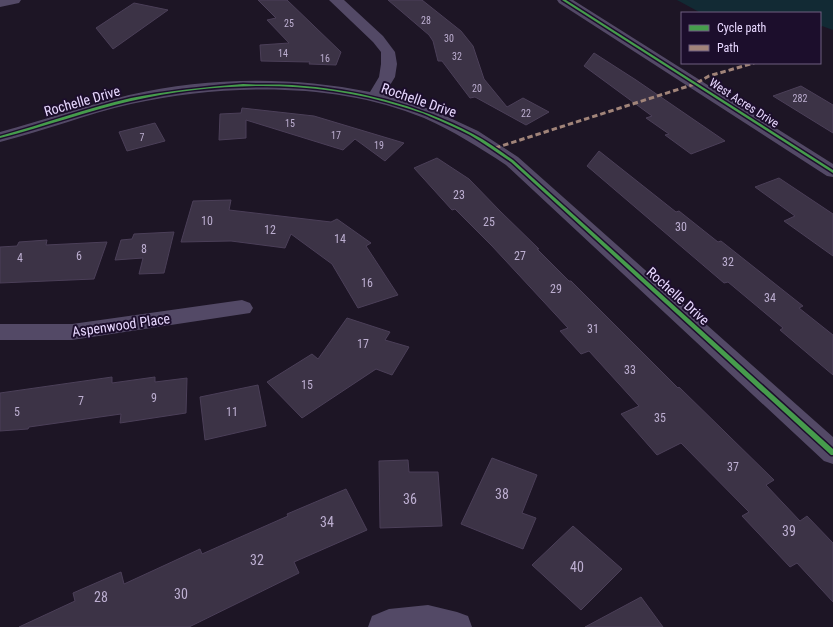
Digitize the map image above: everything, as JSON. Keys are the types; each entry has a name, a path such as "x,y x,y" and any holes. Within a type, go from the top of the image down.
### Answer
{"street":[{"path":"0,3 14,0"},
{"path":"336,0 378,39 388,52 389,64 387,77 375,97"},
{"name":"West Acres Drive","path":"564,0 833,172"},
{"name":"Rochelle Drive","path":"0,136 118,103 149,96 227,86 271,85 345,92 375,97 406,106 450,122 495,148 512,160 833,453"},
{"name":"Aspenwood Place","path":"0,332 72,332 242,308"},
{"path":"383,627 389,624 428,620 457,627"}],"shaded area":[{"path":"677,0 833,0 833,30 822,26 821,27 821,12 699,12"}],"building":[{"path":"258,0 287,0 341,52 336,65 309,64 310,62 261,61 260,45 289,43 267,20 276,18"},
{"path":"388,0 422,0 461,31 473,46 484,79 507,107 523,98 549,112 526,125 475,97 470,98 442,61 438,61 433,41 429,35"},
{"path":"134,3 168,10 113,49 96,28"},
{"path":"594,53 725,141 691,154 665,135 669,134 646,118 652,116 584,66"},
{"path":"801,86 833,105 833,133 773,96"},
{"path":"242,108 314,116 404,143 385,161 355,139 343,150 246,120 246,138 219,140 220,114 241,113"},
{"path":"155,123 165,141 127,151 119,132"},
{"path":"599,151 676,212 679,211 718,242 721,241 803,306 799,308 833,335 833,375 780,330 783,328 728,282 724,283 587,166"},
{"path":"437,158 469,179 569,281 571,281 678,388 679,387 774,480 766,485 800,521 807,516 833,543 833,602 797,563 790,567 742,516 749,512 681,443 657,455 621,414 639,406 589,351 581,354 560,331 568,328 492,246 455,209 452,210 414,168"},
{"path":"779,178 833,214 833,256 784,221 795,216 755,187"},
{"path":"231,200 229,210 331,222 337,219 371,243 366,246 398,295 358,308 332,264 291,234 285,248 231,241 181,242 193,201"},
{"path":"174,232 164,273 139,274 143,258 115,260 121,240 132,239 134,234"},
{"path":"47,240 46,245 107,242 94,279 0,283 0,247 17,246 19,242"},
{"path":"347,318 390,332 385,340 409,347 392,375 376,369 302,418 267,382 312,354 318,359"},
{"path":"112,377 112,383 155,377 155,382 187,378 186,413 120,423 121,414 29,427 28,429 0,431 0,393"},
{"path":"258,385 266,426 205,440 200,397"},
{"path":"492,458 537,475 522,513 536,518 523,549 461,524"},
{"path":"408,460 409,472 438,472 442,526 380,528 379,461"},
{"path":"346,489 367,530 294,562 299,573 189,627 19,627 75,601 73,593 121,572 124,584 200,549 202,554 288,516 287,514"},
{"path":"573,526 622,569 581,610 532,565"},
{"path":"641,597 663,627 585,627"}],"marked path":[{"path":"495,148 695,84 709,76 751,64"}],"cycle path":[{"path":"564,0 833,172"},
{"path":"0,137 130,100 195,89 243,85 291,86 338,91 384,100 429,115 472,135 512,161 833,453"}]}
